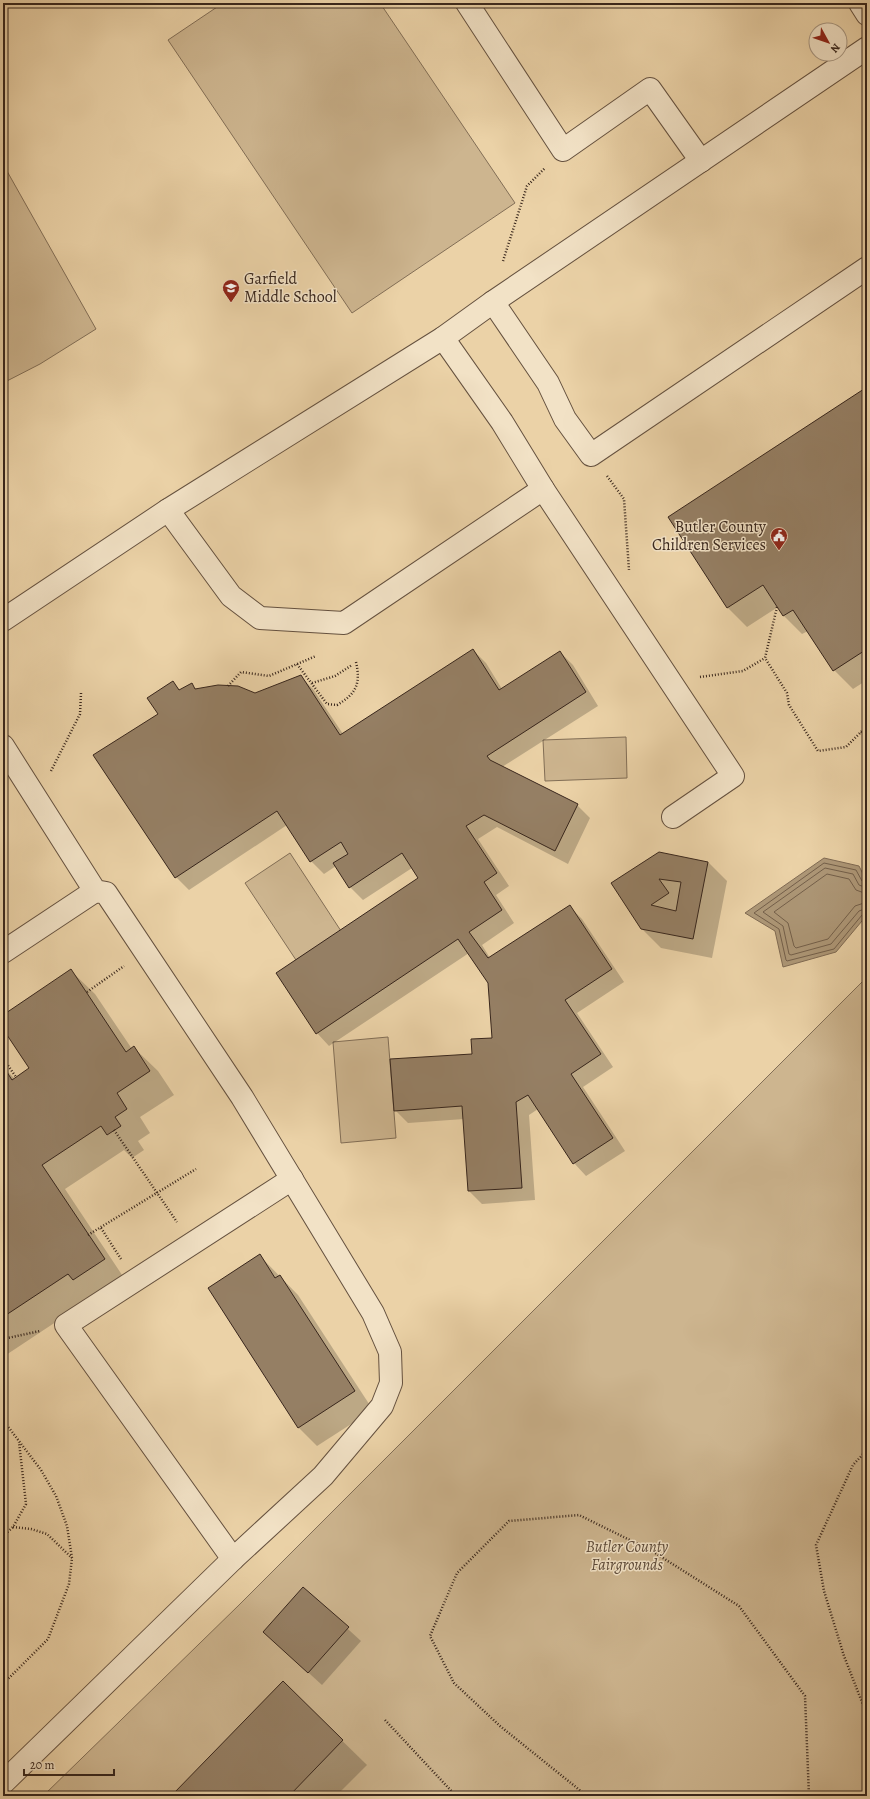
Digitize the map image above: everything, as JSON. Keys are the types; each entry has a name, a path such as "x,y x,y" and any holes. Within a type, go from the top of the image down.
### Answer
{"street":[{"path":"467,3 562,150 650,89 701,162"},
{"path":"860,3 867,14"},
{"path":"3,620 168,510 443,338 493,302 867,48"},
{"path":"493,302 548,383 565,419 591,455 867,268"},
{"path":"443,338 502,422 544,490 732,776 673,817"},
{"path":"168,510 231,596 260,618 344,623 544,490"},
{"path":"3,746 95,891"},
{"path":"3,952 95,891 106,893 242,1097 373,1313 390,1352 391,1383 382,1406 323,1476 233,1559 3,1783"},
{"path":"233,1559 66,1325 292,1179"}],"path":[{"path":"493,302 499,274 527,186 562,150"},
{"path":"591,455 624,499 630,576"},
{"path":"777,607 765,658 787,692 789,705 818,751 846,747 866,727"},
{"path":"228,686 241,672 269,676 316,656"},
{"path":"672,684 696,677 743,671 765,658"},
{"path":"297,664 328,704 337,706 350,698 357,685 358,672 356,662"},
{"path":"312,683 335,676 352,665"},
{"path":"50,772 80,714 81,693"},
{"path":"861,732 867,738"},
{"path":"87,992 126,965"},
{"path":"3,1058 16,1077"},
{"path":"114,1130 191,1244"},
{"path":"88,1235 196,1169"},
{"path":"101,1228 135,1280"},
{"path":"3,1339 66,1325"},
{"path":"3,1420 18,1442 41,1470 56,1496 67,1526 72,1558 69,1584 48,1638 3,1684"},
{"path":"3,1536 13,1527 26,1504 18,1442"},
{"path":"867,1450 853,1465 816,1545 829,1606 844,1656 867,1715"},
{"path":"587,1796 500,1726 454,1683 430,1636 457,1573 508,1521 579,1515 652,1551 739,1606 805,1696 809,1796"},
{"path":"13,1527 31,1529 47,1534 72,1558"},
{"path":"385,1720 456,1796"}],"green space":[{"path":"223,3 380,3 515,203 352,313 168,40"},
{"path":"3,164 96,329 40,364 3,383"},
{"path":"626,737 627,778 545,781 543,740"},
{"path":"290,853 341,931 296,960 245,883"},
{"name":"Butler County Fairgrounds","path":"867,977 867,1796 43,1796 238,1606"},
{"path":"388,1037 396,1138 341,1143 333,1042"}],"water":[{"path":"824,858 859,866 867,882 867,915 836,952 783,967 775,931 745,913"}],"building":[{"name":"Butler County Children Services","path":"867,387 867,649 833,671 793,610 783,616 763,585 727,608 668,517"},
{"path":"473,649 499,690 560,651 586,692 487,756 490,760 578,804 555,851 484,815 466,826 497,873 484,882 502,910 469,932 488,958 570,905 612,969 565,1000 601,1054 571,1074 613,1138 573,1164 528,1095 516,1102 522,1188 468,1191 462,1106 394,1111 390,1059 472,1054 471,1039 492,1038 488,983 458,939 316,1034 276,973 418,878 402,853 349,888 333,863 348,854 341,842 310,862 277,811 175,878 93,755 158,714 147,698 173,681 179,690 192,683 195,689 218,685 238,686 255,693 301,675 340,735"},
{"path":"659,852 708,862 693,939 641,929 611,883","holes":["659,879 681,882 676,911 651,905 669,893"]},
{"path":"71,969 126,1052 134,1046 150,1071 117,1093 127,1109 115,1117 121,1126 107,1135 101,1126 42,1165 105,1259 73,1280 68,1274 3,1317 3,1066 12,1080 29,1068 3,1029 3,1015"},
{"path":"260,1254 275,1278 280,1275 355,1391 298,1428 208,1288"},
{"path":"303,1587 349,1627 308,1673 263,1632"},
{"path":"283,1681 343,1740 289,1796 177,1796 174,1793"}],"place":[{"name":"Garfield Middle School","path":"231,303"},
{"name":"Butler County Children Services","path":"779,551"}]}
